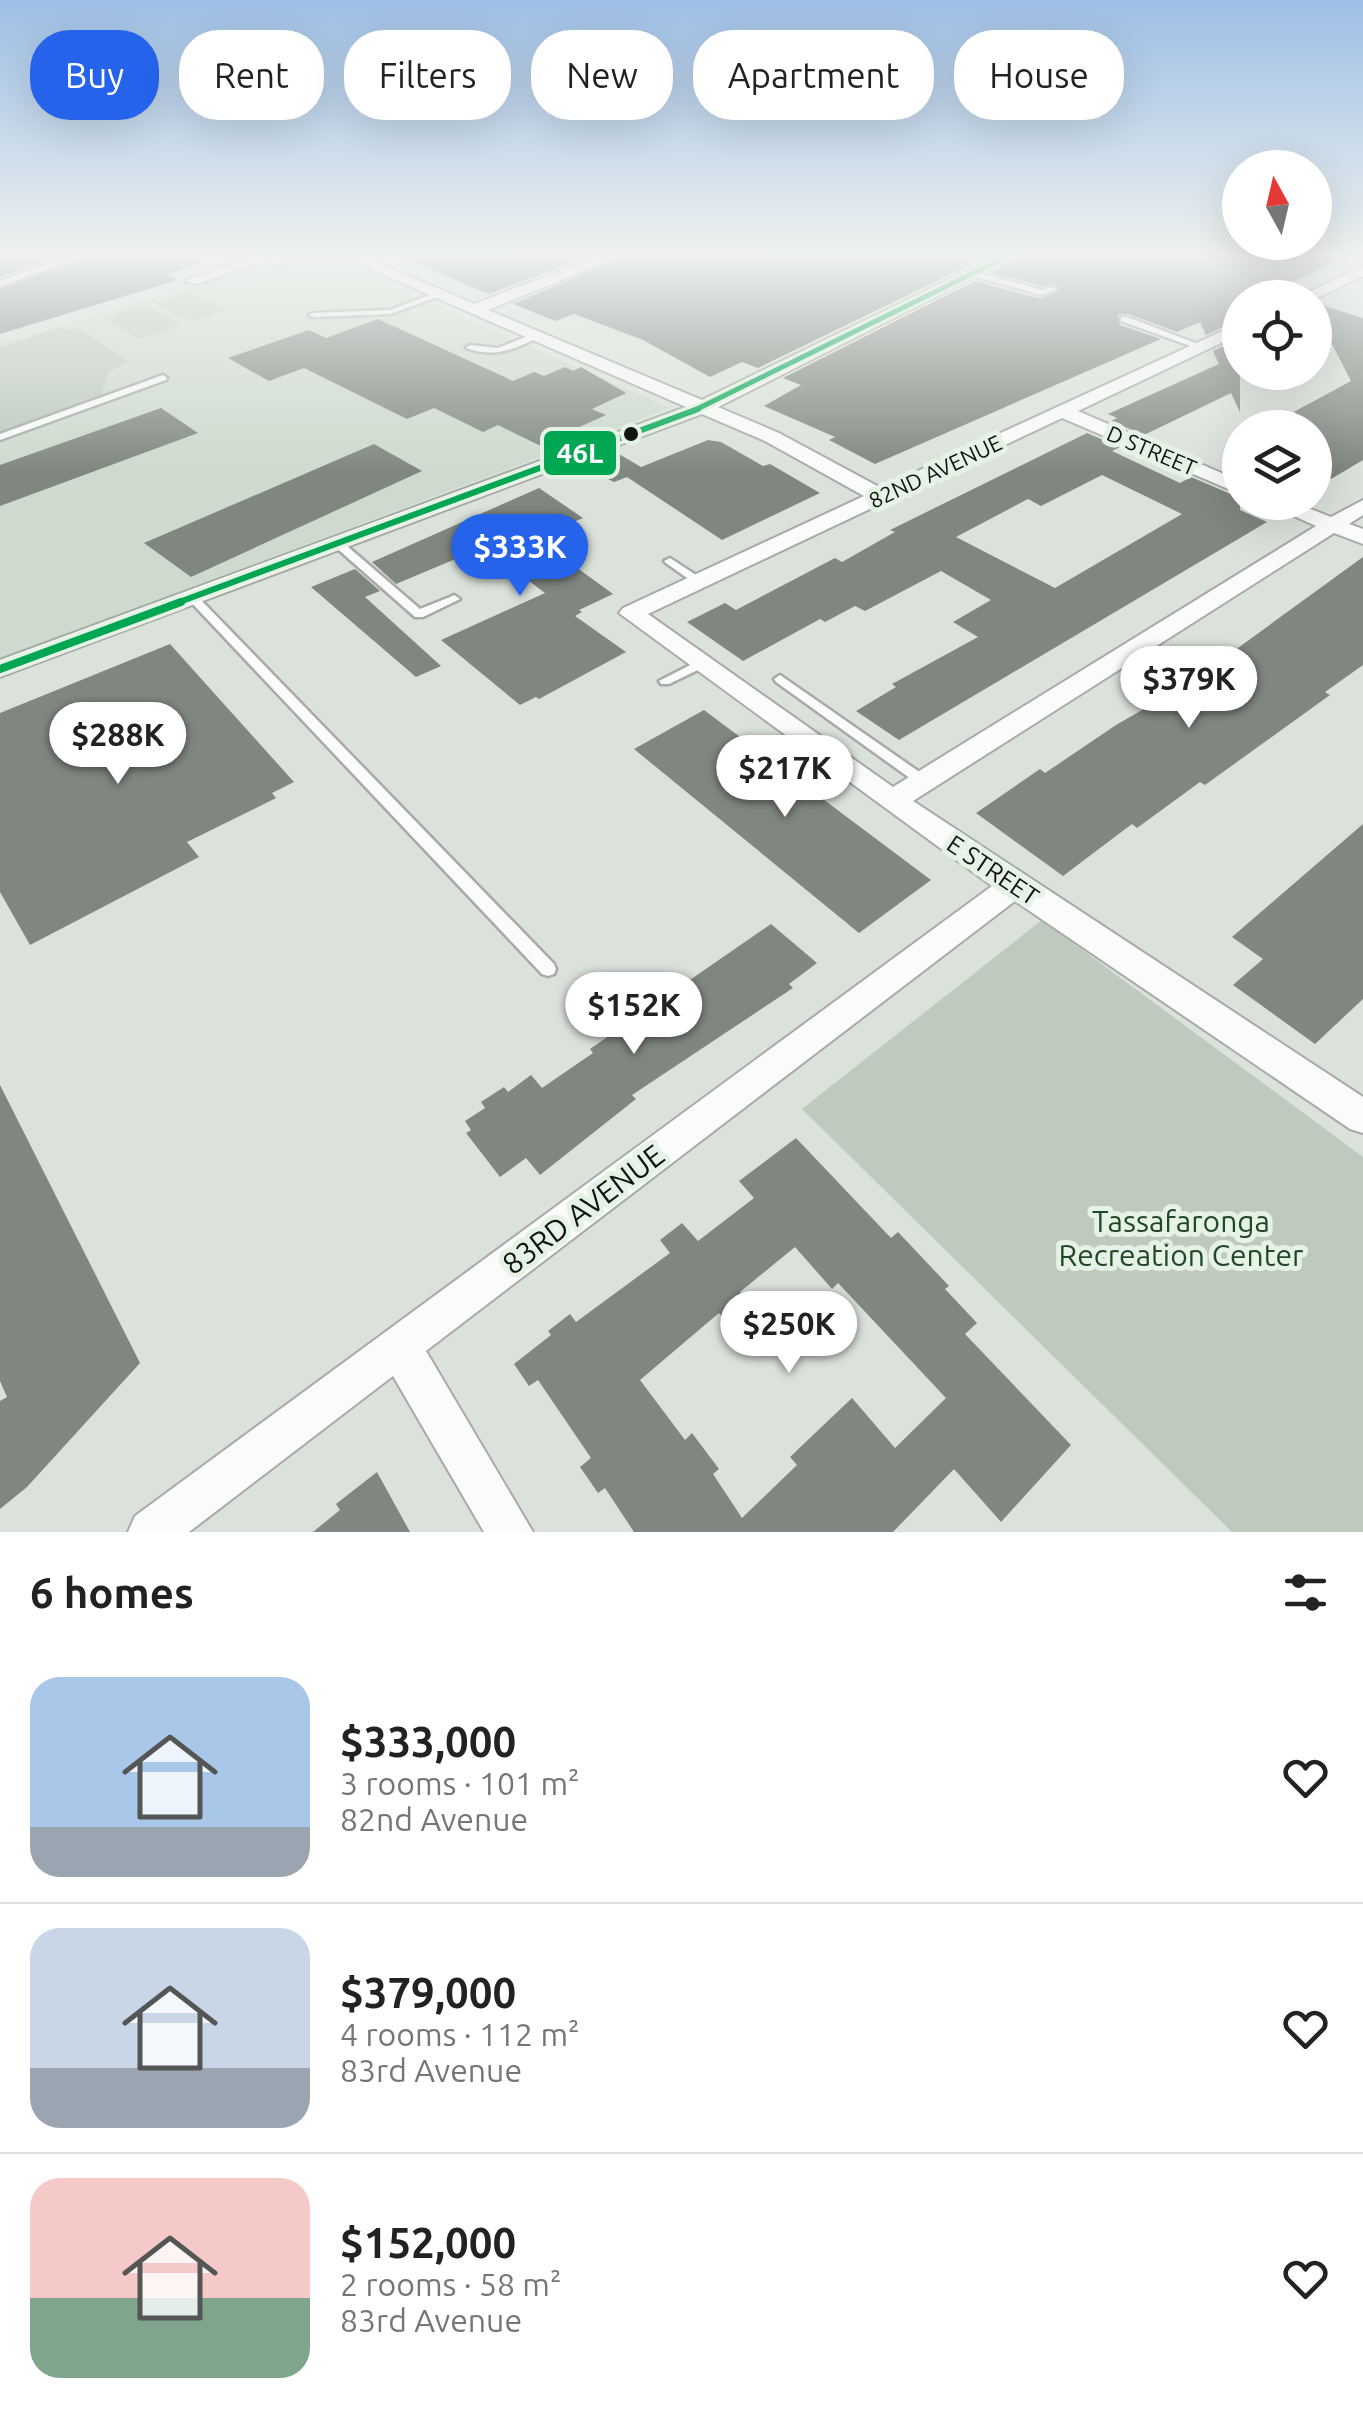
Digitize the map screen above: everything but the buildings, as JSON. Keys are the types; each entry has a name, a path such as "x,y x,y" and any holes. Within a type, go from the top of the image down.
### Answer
{"street":[{"path":"518,328 772,437 879,496"},
{"path":"0,669 701,408 863,328"},
{"name":"82ND AVENUE","path":"631,613 1222,337"},
{"name":"D STREET","path":"1064,412 1222,480"},
{"path":"893,800 1363,506"},
{"path":"1319,520 1363,537"},
{"name":"E STREET","path":"631,613 1015,885 1363,1117"},
{"name":"83RD AVENUE","path":"151,1532 1015,885"},
{"path":"400,1346 510,1532"}],"lane":[{"path":"1153,328 1202,346"},
{"path":"470,348 499,351 536,336"},
{"path":"0,437 163,378"},
{"path":"336,542 419,614 454,599"},
{"path":"670,561 698,581"},
{"path":"192,597 548,968"},
{"path":"666,681 700,664"},
{"path":"780,680 924,781"}],"shaded area":[{"path":"51,328 487,328 670,408 0,659 0,344"}],"green space":[{"path":"57,328 79,329 128,361 108,373 101,396 0,433 0,347"},
{"path":"121,328 171,328 139,339"},
{"name":"Tassafaronga Recreation Center","path":"1042,920 1363,1157 1363,1532 1232,1532 802,1109"}],"transit line":[{"name":"46L","path":"0,669 701,408 862,328"}]}
